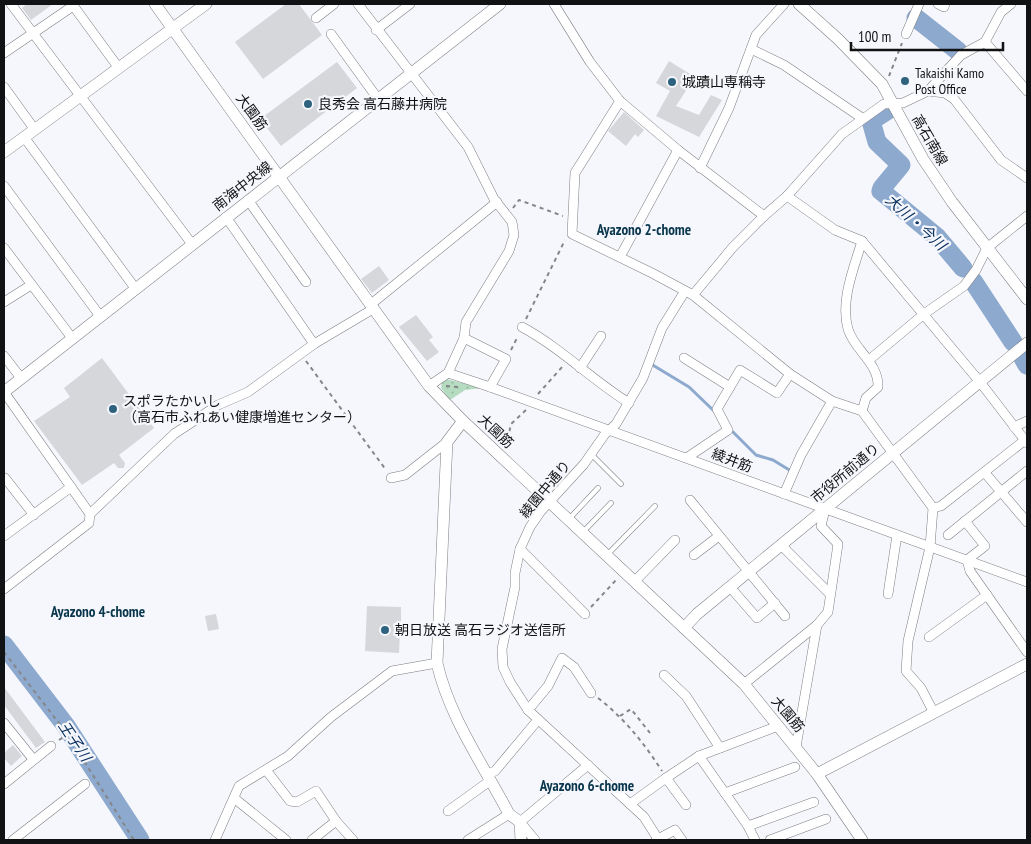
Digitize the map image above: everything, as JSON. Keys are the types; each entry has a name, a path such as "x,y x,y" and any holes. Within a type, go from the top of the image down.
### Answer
{"street":[{"path":"11,4 192,244"},
{"name":"大園筋","path":"156,4 429,386 463,421 744,684 817,774 860,840"},
{"path":"4,152 206,4"},
{"path":"316,18 334,4"},
{"path":"358,4 376,30 468,147 497,202 512,222 514,234 509,252 466,322 464,338 448,373 438,378 429,386"},
{"path":"376,30 410,4"},
{"name":"南海中央線","path":"4,392 500,4"},
{"path":"554,4 590,62 620,101 700,168 764,216"},
{"path":"700,168 729,108 756,35 784,4"},
{"name":"高石南線","path":"799,4 838,39 882,84 923,159 987,248 1027,299"},
{"path":"906,34 919,4"},
{"path":"938,4 944,7 946,4"},
{"path":"928,91 961,56 985,42 1001,12 1011,4"},
{"path":"4,52 72,5 118,67"},
{"path":"330,34 378,99"},
{"path":"985,42 1026,87"},
{"path":"751,49 784,65 862,118"},
{"path":"4,87 35,130"},
{"path":"928,91 945,93 954,99 1001,160 1027,178"},
{"name":"綾園中通り","path":"657,840 644,817 537,721 510,682 503,667 502,649 520,549 530,527 611,429 629,403 643,378 662,328 689,293 764,216 788,196 842,134 884,104 903,103 928,91"},
{"path":"620,101 575,173 572,234 689,293 790,374 832,401 862,411 933,508 930,546 908,641 906,670 921,688 934,713"},
{"path":"24,138 135,288"},
{"path":"620,257 678,150"},
{"path":"4,186 100,316"},
{"path":"788,196 835,230 847,233 862,241 980,382 1026,442 941,506 933,508"},
{"path":"248,200 306,282"},
{"path":"4,589 89,523 90,514 174,434 218,405 248,392 314,344 372,307 497,202"},
{"path":"226,217 314,344"},
{"path":"868,360 924,314 964,286 976,270 987,248 1026,219"},
{"path":"862,241 845,309 848,331 878,377 878,387 866,398 862,411"},
{"path":"5,254 72,338"},
{"path":"4,302 31,285"},
{"path":"522,327 568,355 580,368 629,403"},
{"path":"580,368 601,336"},
{"path":"464,338 506,359 490,387"},
{"name":"市役所前通り","path":"684,628 730,587 1027,343"},
{"path":"4,356 21,378"},
{"path":"684,358 730,387"},
{"path":"688,457 728,430 717,408 740,370 777,393 790,374"},
{"name":"綾井筋","path":"448,373 611,429 1027,582"},
{"path":"4,392 90,514"},
{"path":"784,494 801,455 832,401"},
{"path":"391,478 405,475 447,442 463,421"},
{"path":"1014,427 1027,421"},
{"path":"447,442 437,662 441,679 458,720 509,814 520,822 534,840"},
{"path":"948,535 1027,470"},
{"path":"985,473 1027,522"},
{"path":"5,478 34,515"},
{"path":"4,536 71,487"},
{"path":"690,500 744,568 750,571 784,616"},
{"path":"744,684 817,625 828,612 838,544 821,526 826,509"},
{"path":"965,521 985,546 967,560 970,571 1027,652"},
{"path":"888,594 897,535"},
{"path":"694,555 719,536"},
{"path":"635,582 675,540"},
{"path":"781,545 830,594"},
{"path":"520,549 585,614"},
{"path":"730,587 757,618 775,603"},
{"path":"929,636 987,595"},
{"path":"796,747 817,625"},
{"path":"528,710 548,686 562,658 574,667 591,693"},
{"path":"215,840 239,786 288,756 332,717 392,671 437,662"},
{"path":"817,774 1027,664"},
{"path":"664,675 686,696 720,748"},
{"path":"448,811 490,777 537,721"},
{"path":"5,726 33,759"},
{"path":"630,804 699,756 778,726"},
{"path":"4,784 51,746"},
{"path":"699,756 748,826 755,840"},
{"path":"520,822 588,765"},
{"path":"725,793 795,767"},
{"path":"266,770 290,802 297,802 316,791 336,821 353,840"},
{"path":"666,778 686,805"},
{"path":"70,782 76,790"},
{"path":"13,840 85,784"},
{"path":"234,798 286,840"},
{"path":"748,826 814,802"},
{"path":"36,809 42,817"},
{"path":"468,840 509,814"},
{"path":"770,840 826,819"},
{"path":"312,840 336,821"},
{"path":"520,822 520,840"},
{"path":"657,840 675,830 682,840"}],"lane":[{"path":"591,454 620,484"},
{"path":"569,519 598,488"},
{"path":"583,532 611,503"},
{"path":"607,555 655,506"}],"path":[{"path":"882,84 888,77 906,34"},
{"path":"507,215 520,200 574,221"},
{"path":"506,359 568,233 572,234"},
{"path":"301,353 391,478"},
{"path":"500,455 505,448 511,424 533,402 568,355"},
{"path":"446,393 445,386 462,388"},
{"path":"585,614 618,578"},
{"path":"4,652 65,731 134,840"},
{"path":"591,693 620,716 647,747 666,778"},
{"path":"620,716 631,709 650,733"}],"green space":[{"path":"447,379 482,388 465,390 450,400 441,388 442,382"}],"building":[{"path":"27,4 53,4 31,20 22,8"},
{"path":"286,4 299,4 322,35 263,79 235,42"},
{"path":"669,61 695,77 676,106 699,115 711,95 722,100 699,137 656,116 670,91 656,83"},
{"name":"良秀会 高石藤井病院","path":"337,62 357,88 281,146 260,119"},
{"path":"624,112 644,130 638,137 635,134 626,146 608,131"},
{"path":"379,266 389,280 372,293 361,279"},
{"path":"416,315 433,337 429,340 439,352 427,361 399,327"},
{"path":"102,358 154,428 119,455 125,463 124,468 118,468 114,463 82,485 34,421 70,397 64,388"},
{"name":"朝日放送 高石ラジオ送信所","path":"367,606 401,607 401,623 404,623 404,631 400,631 399,653 365,651"},
{"path":"216,614 219,629 208,631 205,616"},
{"path":"4,687 45,742 36,748 4,705"},
{"path":"13,745 22,756 11,766 4,758 4,753"}],"waterway":[{"name":"大川・今川","path":"916,18 958,51"},
{"name":"大川・今川","path":"888,110 871,121 877,142 901,165 881,191 937,237 963,268"},
{"name":"大川・今川","path":"973,281 1013,342"},
{"name":"大川・今川","path":"1023,358 1027,365"},
{"path":"651,364 689,387 713,410"},
{"path":"732,431 756,455 773,460 791,471"},
{"name":"王子川","path":"4,645 66,726 140,840"}],"place":[{"name":"Takaishi Kamo Post Office","path":"905,81"},
{"name":"城蹟山専稱寺","path":"672,82"},
{"name":"良秀会 高石藤井病院","path":"308,104"},
{"name":"スポラたかいし （高石市ふれあい健康増進センター）","path":"113,409"},
{"name":"朝日放送 高石ラジオ送信所","path":"385,630"}],"district":[{"name":"Ayazono 2-chome","path":"644,229"},
{"name":"Ayazono 4-chome","path":"98,611"},
{"name":"Ayazono 6-chome","path":"587,785"}]}
